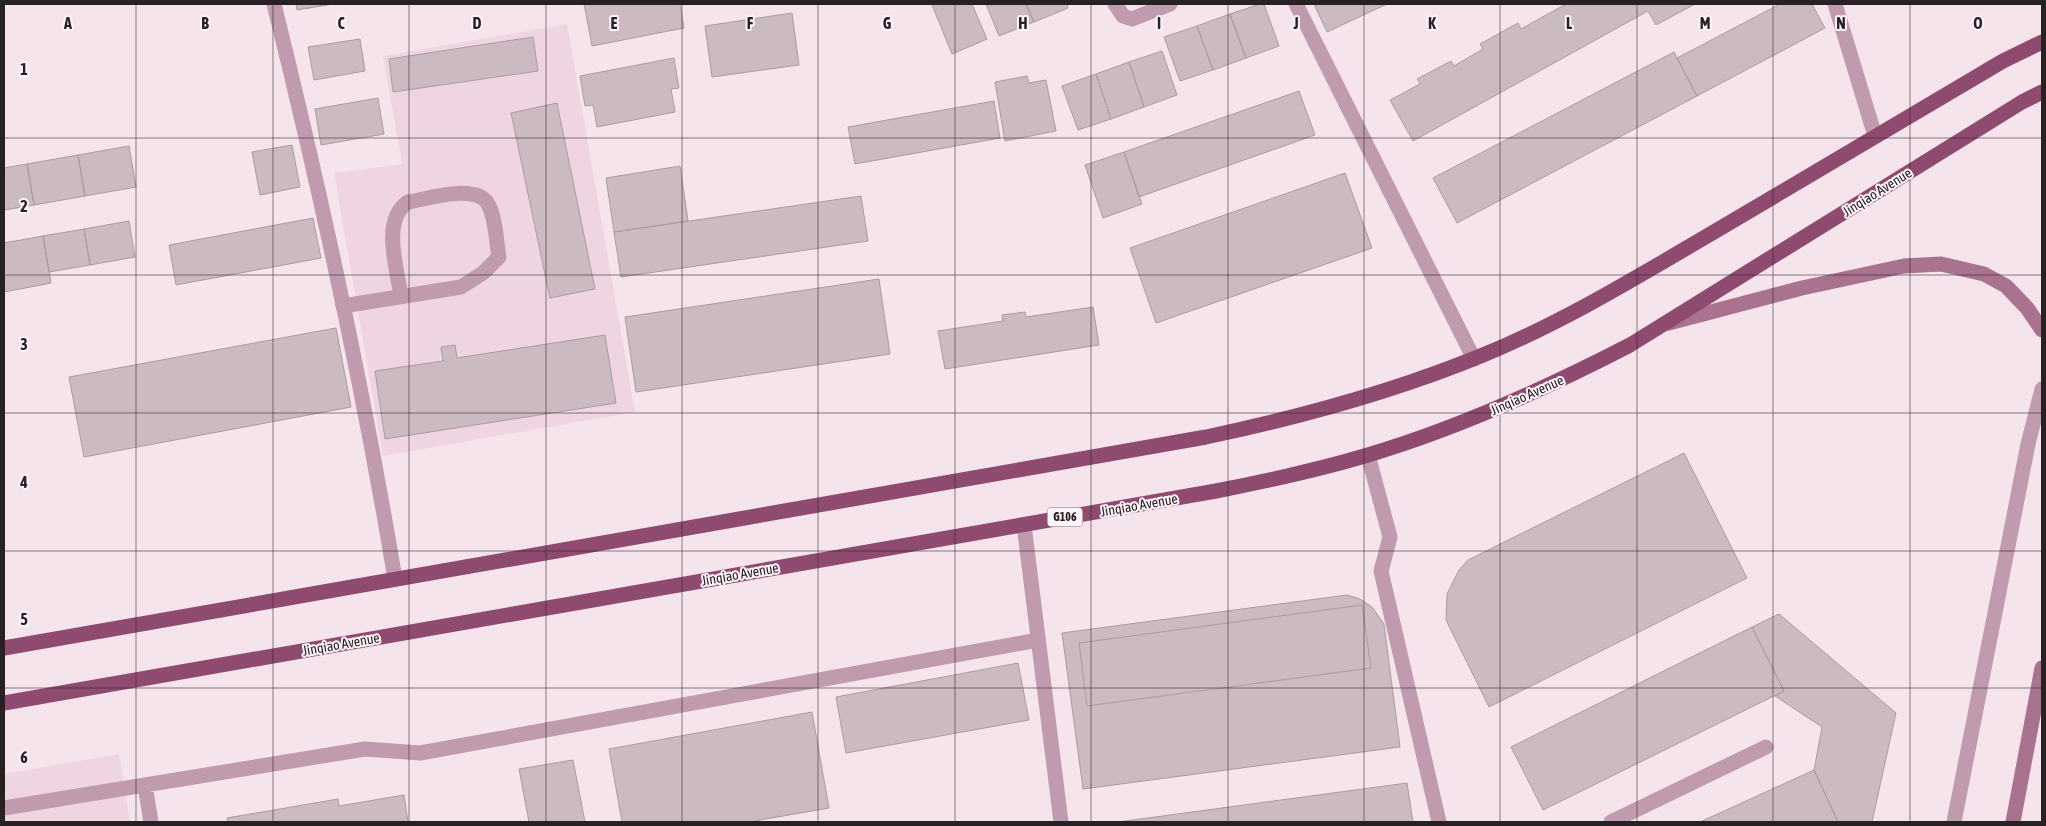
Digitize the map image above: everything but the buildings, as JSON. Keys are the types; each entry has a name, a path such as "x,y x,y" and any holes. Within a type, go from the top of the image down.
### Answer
{"highway":[{"path":"4,648 1215,435 1280,422 1352,402 1474,359 1603,297 2002,61 2042,42"},
{"name":"Jinqiao Avenue","path":"4,704 1226,489 1292,475 1368,455 1442,430 1506,405 1586,368 1663,325 2014,107 2042,92"}],"main road":[{"path":"1663,325 1802,288 1904,266 1941,264 1984,274 2006,286 2027,308 2042,330"},
{"path":"2013,822 2042,668"}],"street":[{"path":"274,4 310,150 372,442 395,579"},
{"path":"1115,4 1123,16 1132,19 1170,4"},
{"path":"1296,4 1474,359"},
{"path":"1835,4 1875,136"},
{"path":"343,306 461,287 483,273 499,257 491,212 484,198 469,192 408,202 400,207 395,214 392,228 401,296"},
{"path":"1954,822 2028,444 2042,389"},
{"path":"1368,455 1390,537 1382,571 1439,822"},
{"path":"1024,525 1061,822"},
{"path":"4,808 365,749 420,753 1038,640"},
{"path":"1611,822 1766,748"},
{"path":"144,785 151,822"}],"shaded area":[{"path":"567,24 635,412 383,456 334,173 402,164 383,56"},
{"path":"119,754 130,822 4,822 4,774"}]}
